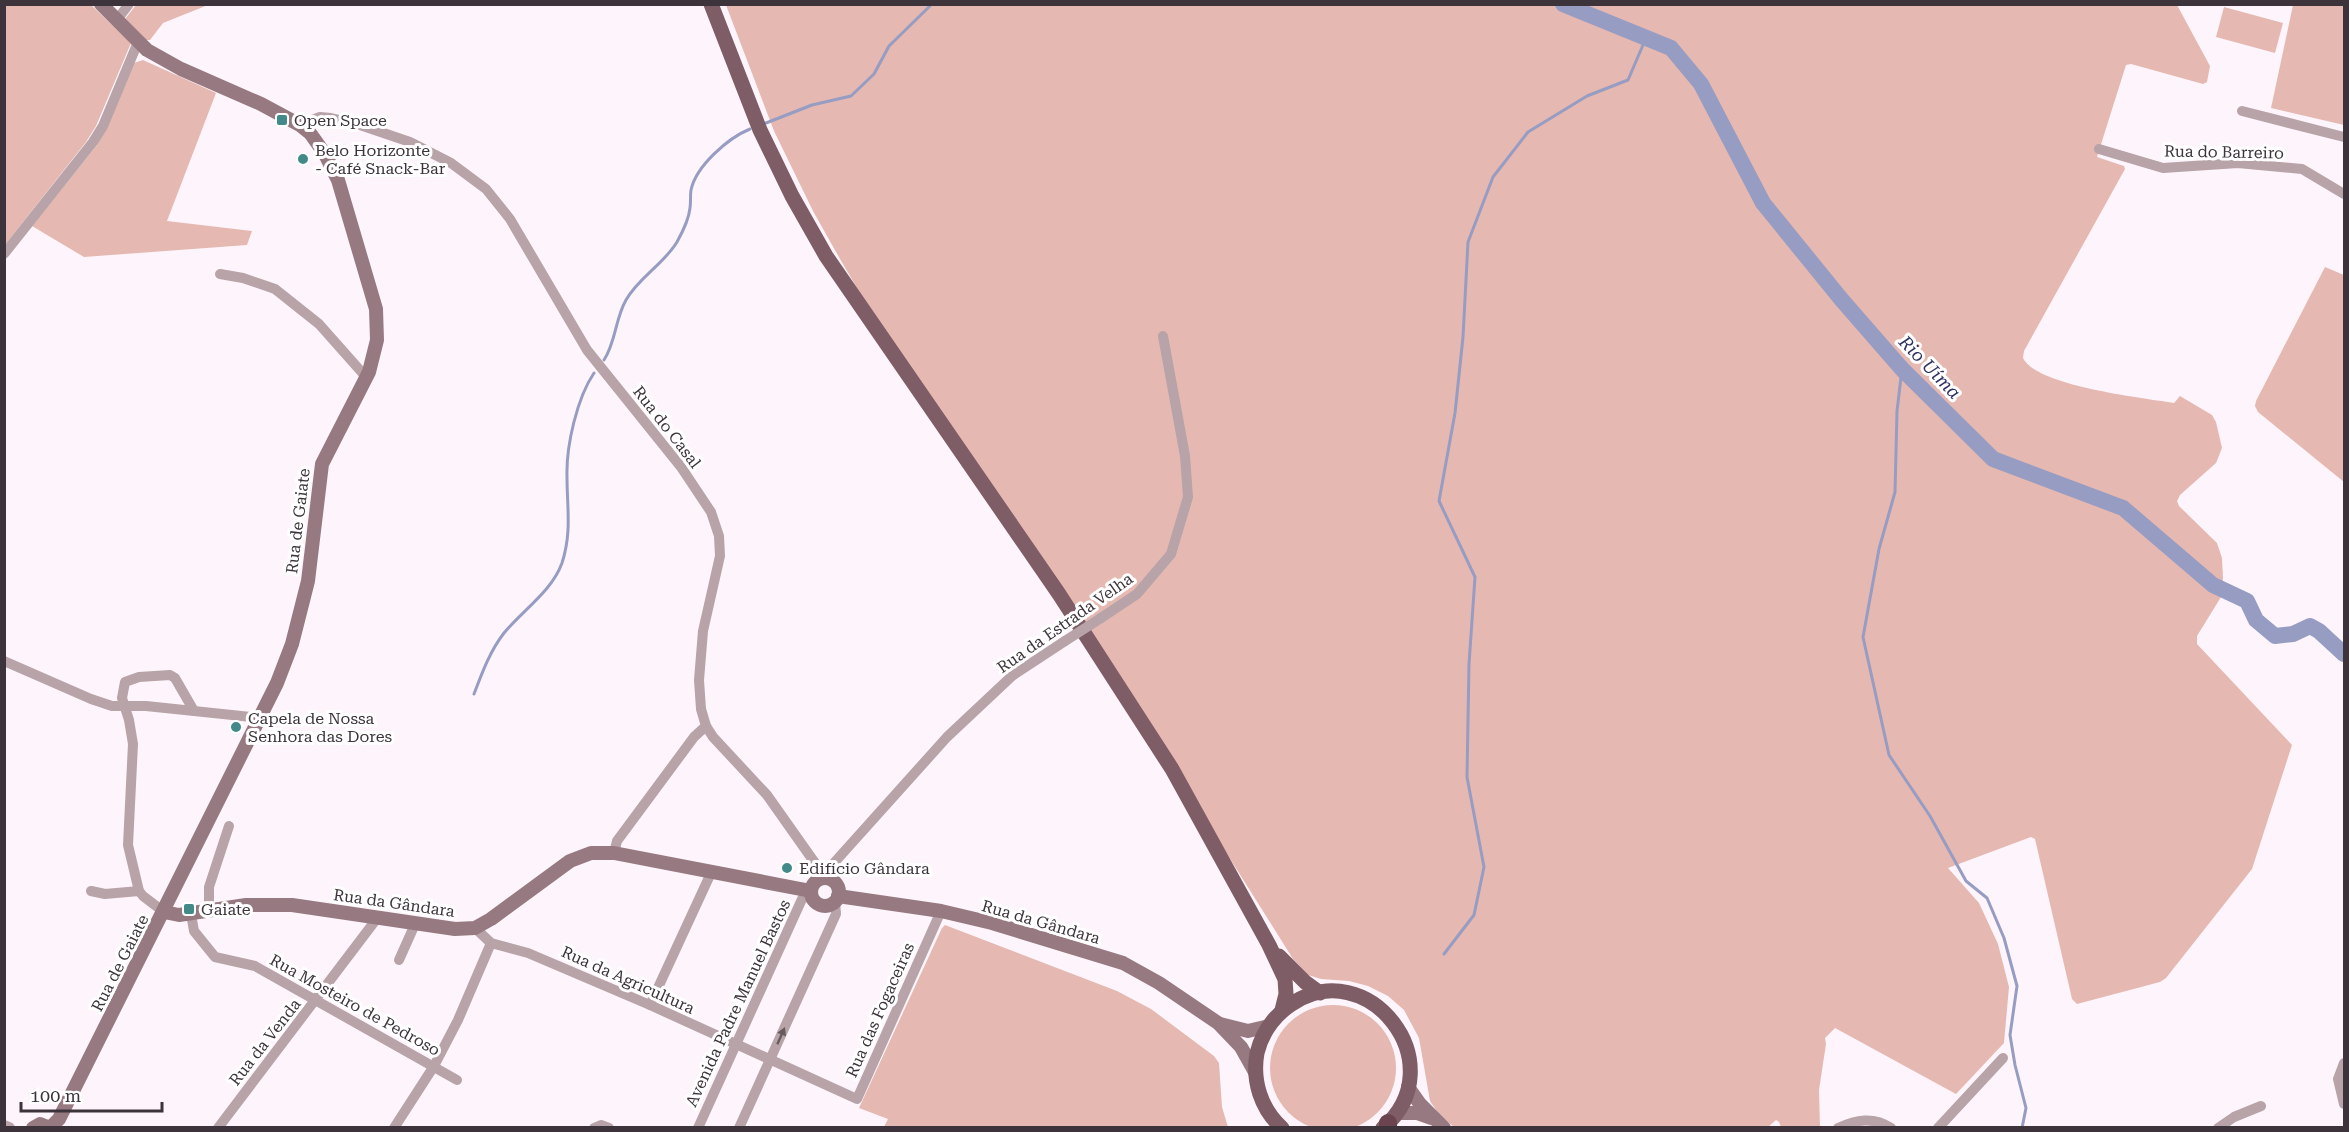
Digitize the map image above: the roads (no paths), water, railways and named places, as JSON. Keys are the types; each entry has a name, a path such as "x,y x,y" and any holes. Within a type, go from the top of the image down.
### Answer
{"main road":[{"name":"Rua de Gaiate","path":"33,1128 40,1124 50,1128 59,1119 278,683 292,645 308,581 322,464 366,377 377,340 376,309 338,180 325,154 310,134 300,125 261,104 181,69 147,50 101,4"},
{"path":"711,4 760,130 792,195 826,256 1059,594 1166,759 1269,945 1285,980 1286,994 1282,1010"},
{"name":"Rua da Gândara","path":"164,912 179,915 267,903 455,929 475,928 491,919 570,861 591,853 614,853 811,893 819,905 828,906 836,899 941,911 992,923 1123,963 1159,983 1218,1023 1241,1047 1255,1072"},
{"path":"811,893 814,884 822,879 836,884 836,899"},
{"path":"1269,945 1300,978 1320,993"},
{"path":"1282,1128 1268,1112 1257,1086 1255,1072 1258,1048 1269,1026 1282,1010 1300,999 1320,993 1341,992 1373,1003 1394,1022 1401,1033 1410,1060 1408,1087 1389,1123"},
{"name":"Rua da Gândara","path":"1218,1023 1248,1031 1269,1026"},
{"path":"1408,1087 1438,1123"},
{"path":"1263,1128 1268,1112"},
{"path":"1389,1123 1417,1113 1438,1123"}],"street":[{"path":"116,21 129,4"},
{"path":"4,254 93,142 103,126 138,42"},
{"path":"2242,111 2344,137"},
{"name":"Rua do Casal","path":"300,125 320,117 331,118 357,124 410,142 451,163 486,189 510,219 587,350 681,467 711,512 719,536 720,556 703,631 699,680 701,709 706,726 713,737 767,795 814,863 822,879"},
{"name":"Rua do Barreiro","path":"2099,149 2163,168 2238,164 2302,169 2344,194"},
{"path":"220,274 243,278 275,289 319,324 366,377"},
{"name":"Rua da Estrada Velha","path":"822,879 947,737 1012,676 1137,594 1171,554 1188,497 1185,456 1163,336"},
{"path":"4,661 112,706 260,718"},
{"path":"164,912 139,891 128,844 133,744 129,720 123,706 125,682 140,677 170,675 175,678 194,711"},
{"path":"614,853 617,841 694,737 706,726"},
{"path":"209,911 209,887 229,826"},
{"path":"650,1005 711,873"},
{"path":"91,891 105,894 139,891"},
{"name":"Avenida Padre Manuel Bastos","path":"698,1128 802,899 811,893"},
{"path":"739,1128 836,914 836,899"},
{"name":"Rua das Fogaceiras","path":"770,1060 856,1100 941,911"},
{"name":"Rua Mosteiro de Pedroso","path":"190,914 194,930 215,957 255,966 457,1080"},
{"name":"Rua da Venda","path":"218,1128 378,917"},
{"path":"399,960 416,922"},
{"path":"394,1128 435,1066 458,1020 490,943 475,928"},
{"name":"Rua da Agricultura","path":"490,943 528,953 770,1060"},
{"path":"1938,1128 2002,1058"},
{"path":"2344,1063 2338,1079 2344,1104"},
{"path":"2218,1128 2234,1117 2261,1106"},
{"path":"1838,1128 1865,1119 1884,1123 1891,1128"},
{"path":"4,1126 9,1128"},
{"path":"595,1126 609,1128"}],"waterway":[{"path":"766,123 812,105 851,96 874,74 889,46 932,4"},
{"name":"Rio Uíma","path":"1563,4 1671,48 1701,84 1763,203 1841,299 1902,369 1993,459 2123,508 2213,585 2247,601 2256,620 2275,636 2293,634 2310,626 2319,631 2344,654"},
{"path":"1444,954 1474,915 1484,867 1467,777 1469,664 1475,577 1439,501 1455,413 1463,337 1468,242 1493,177 1528,132 1587,96 1628,80 1646,38"},
{"path":"604,360 626,300 637,284 665,258 679,238 689,212 691,190 699,172 723,146 750,129"},
{"path":"1902,369 1897,411 1895,492 1879,549 1863,637 1889,755 1930,816 1966,881 1987,898 2004,938 2017,986 2010,1035 2026,1108 2022,1128"},
{"path":"474,694 499,640 551,583 562,563 568,530 567,465 571,437 582,395 594,373"}],"place":[{"name":"Open Space","path":"282,120"},
{"name":"Belo Horizonte - Café Snack-Bar","path":"303,159"},
{"name":"Capela de Nossa Senhora das Dores","path":"236,727"},
{"name":"Edifício Gândara","path":"787,868"},
{"name":"Gaiate","path":"189,909"}]}
